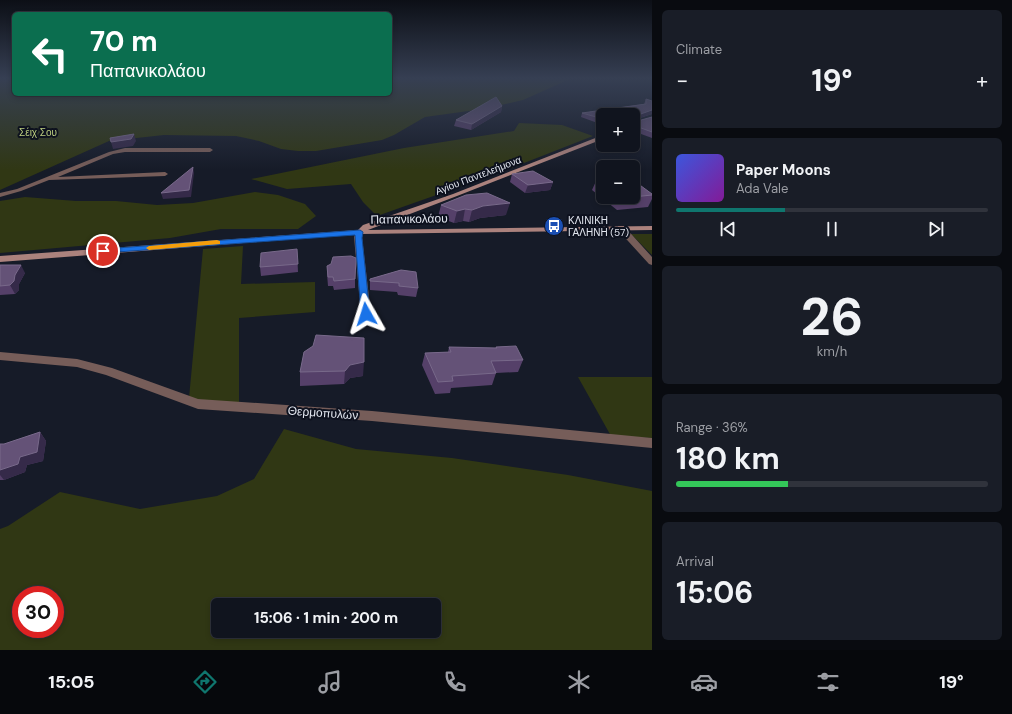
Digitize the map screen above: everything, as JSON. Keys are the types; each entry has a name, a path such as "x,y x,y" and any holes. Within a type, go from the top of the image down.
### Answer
{"main road":[{"name":"Αγίου Παντελεήμονα","path":"360,232 366,227 455,195 596,140"},
{"name":"Παπανικολάου","path":"0,259 360,232 652,228"}],"street":[{"path":"0,195 45,180 105,154 117,151 210,150"},
{"path":"45,180 165,174"},
{"path":"621,228 652,262"},
{"path":"360,232 358,238 366,314"},
{"name":"Θερμοπυλών","path":"0,356 77,363 108,371 198,404 372,416 652,443"}],"green space":[{"name":"Σέιχ Σου","path":"0,109 481,109 425,117 394,135 382,140 316,151 281,149 259,141 236,136 164,135 109,141 0,190"},
{"path":"519,123 562,125 593,136 493,175 377,216 363,202 351,184 287,189 251,179 404,148 514,131"},
{"path":"255,192 278,195 305,204 316,216 298,229 221,229 170,238 0,253 0,201 25,197 76,201 116,201 157,205 193,203"},
{"path":"631,234 652,234 652,255"},
{"path":"243,246 241,284 315,282 315,312 239,318 239,405 189,398 203,249"},
{"path":"578,377 652,377 652,438 611,436"},
{"path":"284,429 356,449 452,458 568,475 652,491 652,650 0,650 0,529 8,526 60,492 140,509 217,496 254,479"}],"building":[{"path":"475,109 496,109 472,124 456,120"},
{"path":"640,109 652,110 640,114"},
{"path":"596,111 596,117 582,113"},
{"path":"652,117 652,132 640,128 640,120"},
{"path":"134,134 131,139 111,142 110,138"},
{"path":"193,167 189,190 161,193"},
{"path":"533,171 553,182 528,185 512,174"},
{"path":"640,185 652,194 640,196"},
{"path":"487,193 510,203 483,206 472,210 465,209 457,211 441,205 466,195"},
{"path":"297,249 298,264 260,267 261,253"},
{"path":"351,256 356,258 355,279 334,281 333,277 328,277 327,266 331,264 333,257"},
{"path":"0,265 21,265 15,275 14,281 10,285 0,286"},
{"path":"401,270 416,272 418,288 399,286 399,283 370,281 370,279"},
{"path":"316,335 364,338 364,362 350,365 345,371 300,372 304,352 313,346"},
{"path":"516,346 523,360 491,361 496,373 452,376 453,381 438,382 425,353 451,352 449,347 497,348 496,347"},
{"path":"40,432 37,452 20,457 18,464 0,470 0,444"}],"slow traffic":[{"path":"149,248 217,243"}],"place":[{"name":"ΚΛΙΝΙΚΗ ΓΑΛΗΝΗ (57)","path":"554,226"}],"route":[{"path":"103,251 360,232 358,238 366,314"}]}
